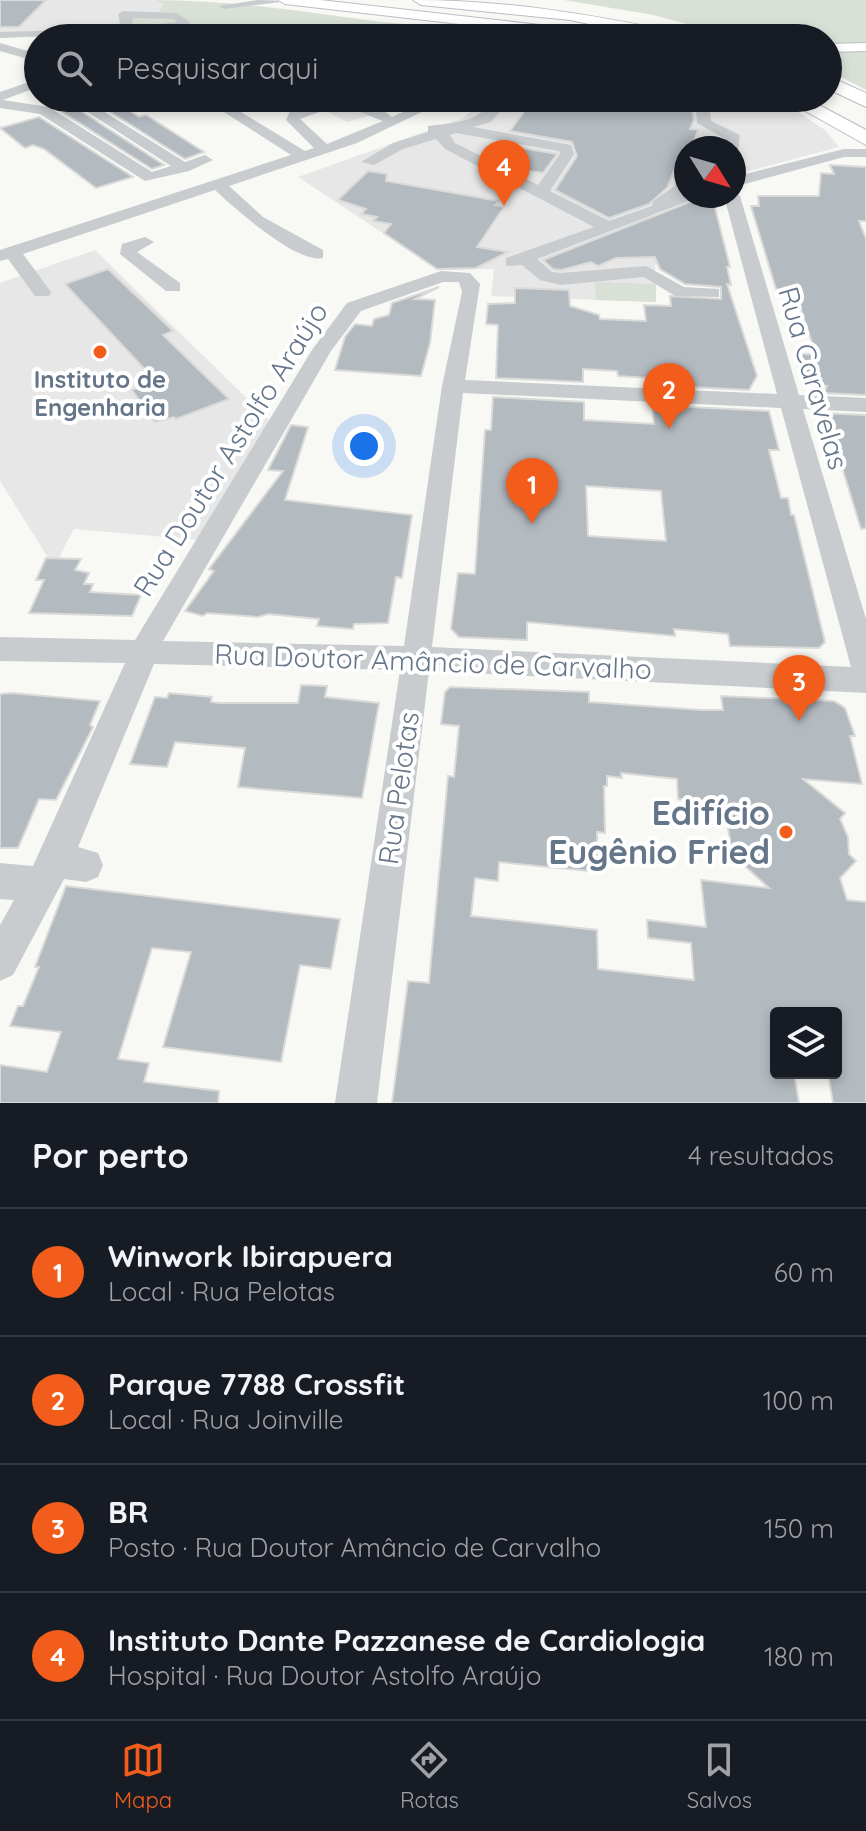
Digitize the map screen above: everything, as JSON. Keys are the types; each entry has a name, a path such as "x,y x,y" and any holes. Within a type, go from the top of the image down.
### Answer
{"highway":[{"path":"520,0 615,14 650,24"},
{"path":"418,4 570,15 621,24"},
{"path":"842,73 866,80"},
{"path":"842,89 866,101"},
{"path":"842,105 866,118"},
{"path":"818,112 866,139"}],"main road":[{"path":"281,0 492,24"},
{"path":"281,0 431,24"},
{"path":"399,0 418,4 443,18"},
{"path":"842,48 866,47"}],"street":[{"path":"224,6 281,0"},
{"path":"126,24 127,18 123,14 177,16 185,23 179,24"},
{"path":"146,16 160,22 155,24"},
{"path":"443,18 466,24"},
{"path":"0,35 24,34"},
{"path":"0,47 24,54"},
{"path":"0,97 24,90"},
{"path":"0,104 24,107"},
{"path":"47,112 150,178 205,160"},
{"path":"96,112 184,168"},
{"path":"232,112 303,156"},
{"path":"301,112 295,114 293,120 324,149"},
{"path":"365,112 384,123 430,125 566,148 567,154 542,191"},
{"path":"42,292 6,254 324,149 411,112"},
{"path":"430,125 436,112"},
{"path":"369,162 430,125 486,119 492,112"},
{"path":"703,112 704,123 731,136"},
{"path":"430,125 450,146 609,228"},
{"path":"842,125 848,144 844,153"},
{"path":"112,154 146,143"},
{"path":"746,179 844,153 866,153"},
{"path":"218,184 257,221 317,254"},
{"path":"590,217 608,219 666,200 674,194"},
{"path":"674,204 517,261 546,276 561,279 587,274 646,271 659,275 671,288 682,293 712,293"},
{"name":"Rua Caravelas","path":"741,208 789,401 866,668"},
{"path":"145,242 128,248 129,254 173,287"},
{"name":"Rua Doutor Astolfo Araújo","path":"0,962 61,870 155,627 344,317 368,300 441,276 464,277 471,284"},
{"name":"Rua Pelotas","path":"356,1103 453,386 471,284"},
{"path":"453,386 866,405"},
{"name":"Rua Doutor Amâncio de Carvalho","path":"0,649 416,658 866,680"},
{"path":"0,881 61,870"}],"shaded area":[{"path":"0,0 155,0 205,24 24,24 24,37 0,37"},
{"path":"155,0 240,4 406,24 119,24 119,14 159,13 163,4"},
{"path":"564,0 866,0 866,43 842,44 842,24 687,24"},
{"path":"866,51 866,90 842,77 842,52"},
{"path":"328,112 382,112 347,122"},
{"path":"470,112 798,112 825,130 839,147 746,172 746,136 674,136 674,202 652,213 655,247 666,264 655,265 656,302 491,296 494,269 439,270 298,177 463,118"},
{"name":"Instituto de Engenharia","path":"95,250 270,421 199,540 74,529 54,567 0,481 0,283"},
{"path":"595,282 656,284 656,302 596,300"}],"building":[{"path":"0,0 46,0 19,27 0,27"},
{"path":"62,112 82,112 164,165 152,169"},
{"path":"110,112 131,112 139,117 146,115 204,152 185,159"},
{"path":"524,112 693,112 694,120 690,129 698,130 696,136 674,136 674,170 667,188 649,204 609,218 555,190 577,156 572,142 510,131"},
{"path":"39,117 133,177 96,188 44,149 33,145 25,148 0,128"},
{"path":"500,144 557,154 543,173 511,168 490,158"},
{"path":"830,165 866,167 866,221 859,221 866,239 866,395 824,393 827,386 804,385 794,353 816,355 796,294 776,289 751,206 759,206 758,196 819,196 821,173 834,174"},
{"path":"368,171 387,174 386,181 499,201 495,205 504,207 477,247 508,252 476,268 437,269 384,233 391,224 373,221 377,217 361,214 366,209 338,200"},
{"path":"675,208 715,208 730,267 727,267 731,285 727,284 757,376 749,390 650,385 649,378 618,376 617,371 583,369 583,382 496,378 498,325 486,324 488,304 515,303 515,288 569,290 570,306 599,315 600,319 646,321 644,305 671,306 670,296 721,299 721,287 685,284 660,269 655,257 616,258 598,266 591,262 561,270 553,269 543,260"},
{"path":"108,269 173,331 163,335 229,399 176,419 155,422 132,390 156,381 65,284"},
{"path":"439,287 415,299 435,300 430,343 421,376 335,370 345,337 355,324 372,326 374,319 389,315 392,303"},
{"path":"493,397 584,402 584,420 654,424 652,405 769,411 779,450 769,450 781,498 788,498 791,515 794,515 825,642 819,648 730,646 728,634 674,629 675,636 527,622 527,640 459,637 451,629 458,573 475,574 485,430 491,430","holes":["586,486 661,491 666,541 588,536"]},
{"path":"817,413 866,415 866,528 861,529 831,431 820,430"},
{"path":"291,425 308,427 285,500 412,515 402,578 396,577 388,623 354,624 353,629 317,626 319,619 268,614 258,617 207,613 203,616 185,611 214,571 209,569 283,471 268,470"},
{"path":"46,558 81,559 75,570 89,573 84,584 93,584 90,592 141,595 132,616 29,613 44,580 36,580"},
{"path":"301,685 327,686 325,697 379,703 362,798 238,787 245,748 175,742 167,767 130,764 155,697 167,698 169,693 212,697 211,702 219,703 298,703"},
{"path":"450,687 589,692 589,702 702,710 723,710 721,696 834,701 845,708 855,736 850,736 862,784 803,779 845,813 840,819 848,837 849,854 856,861 840,878 847,900 866,902 866,1103 833,1103 829,1079 842,1079 842,1007 770,1007 770,1079 795,1079 799,1103 392,1103 408,981 429,983 448,776 454,777 459,726 441,724 445,692","holes":["621,773 677,779 678,799 723,804 730,839 725,848 769,888 701,880 706,927 647,920 648,938 691,943 694,980 598,969 597,930 471,916 475,878 498,881 499,862 598,872 597,832 605,833 604,786 607,786 607,776 622,778"]},
{"path":"0,694 100,701 90,725 93,727 56,800 39,799 18,848 0,848"},
{"path":"66,886 340,919 331,969 300,965 281,1062 163,1047 191,952 152,948 118,1059 149,1063 144,1082 219,1091 218,1103 0,1103 0,1065 47,1072 61,1032 10,1026 18,1006 23,1006 39,967 35,967"}],"place":[{"name":"Instituto Dante Pazzanese de Cardiologia","path":"504,206"},
{"name":"Instituto de Engenharia","path":"100,352"},
{"name":"Parque 7788 Crossfit","path":"669,429"},
{"name":"Winwork Ibirapuera","path":"532,524"},
{"name":"BR","path":"799,721"},
{"name":"Edifício Eugênio Fried","path":"786,832"}]}
